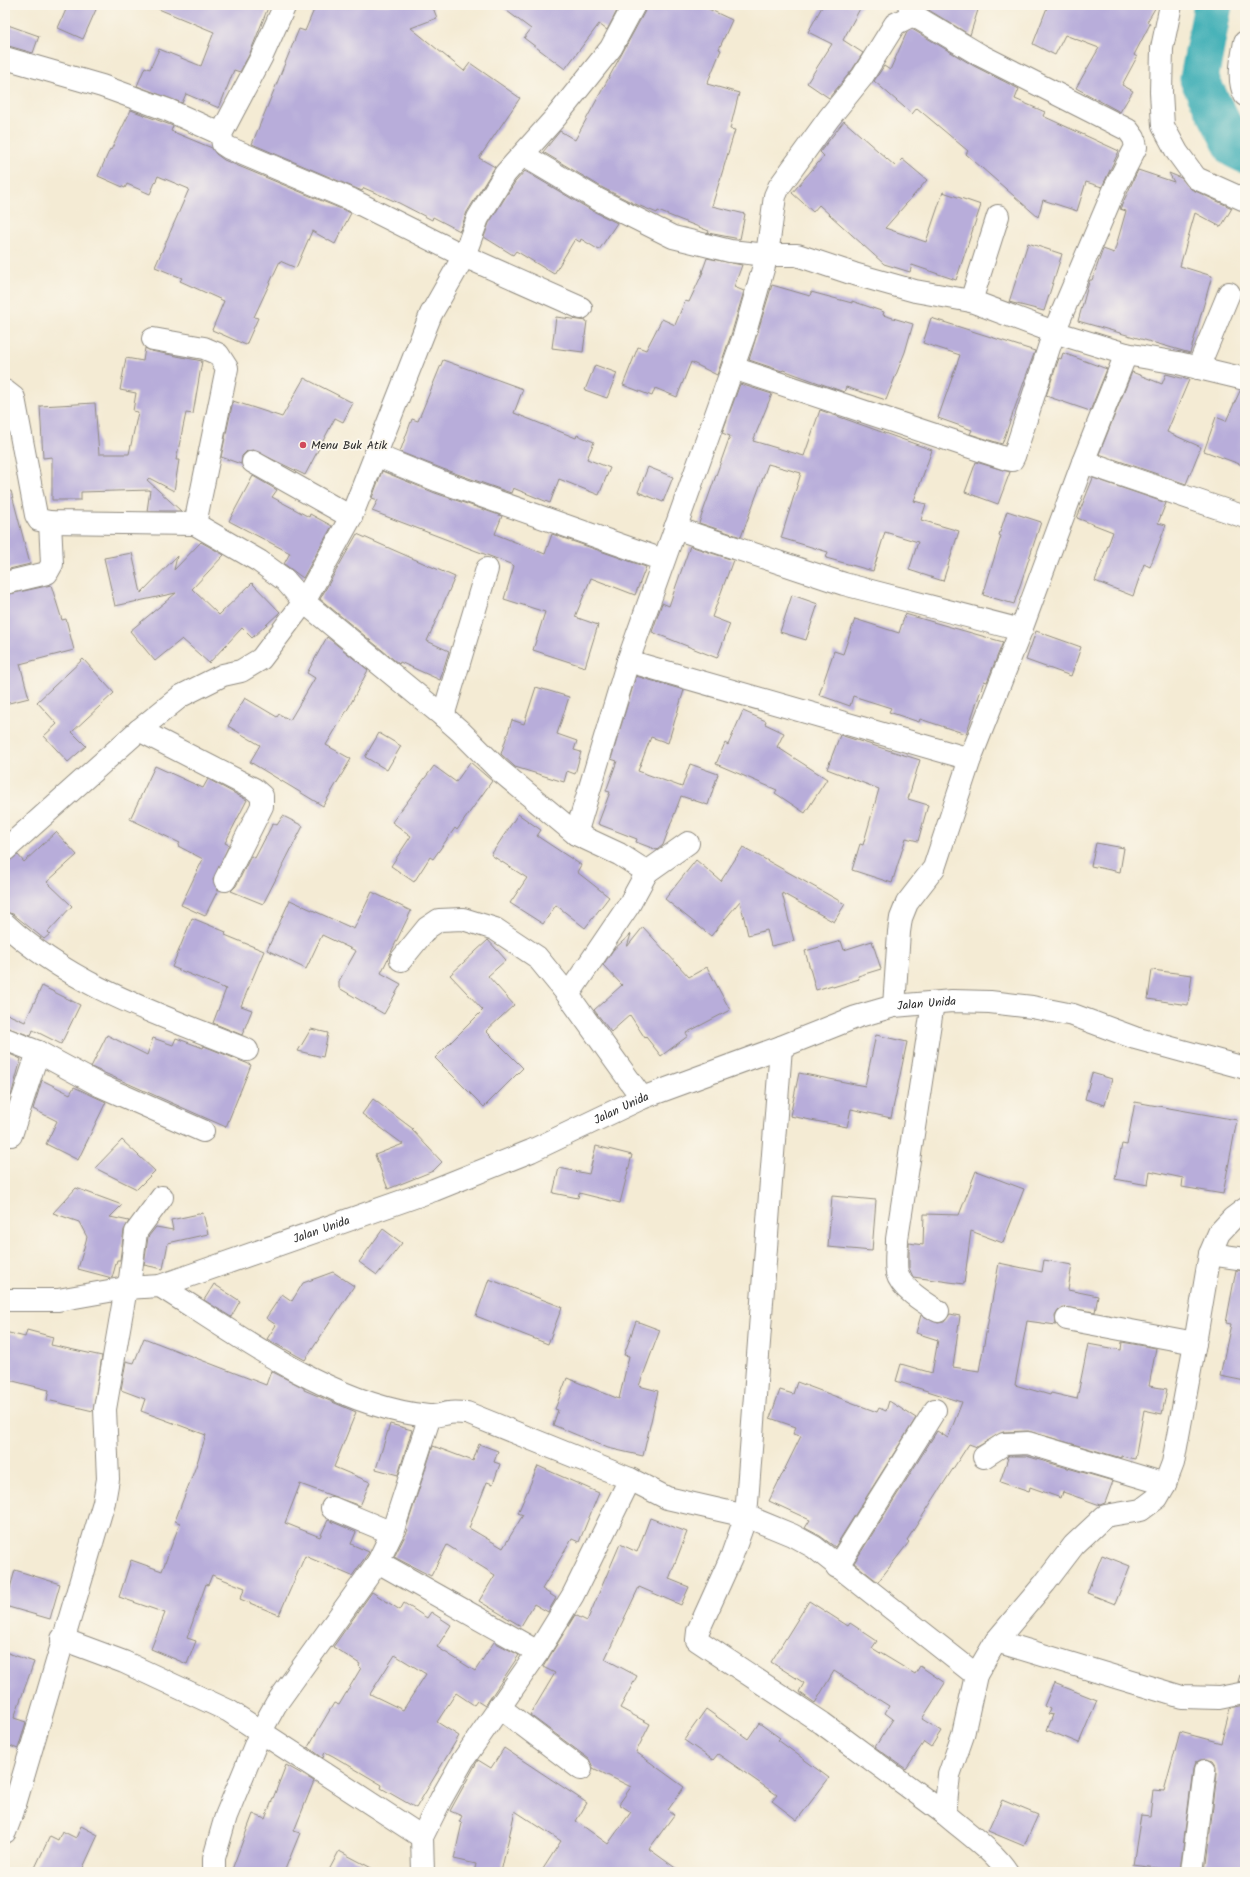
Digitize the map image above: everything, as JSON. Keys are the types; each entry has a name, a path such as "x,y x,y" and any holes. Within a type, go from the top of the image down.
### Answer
{"street":[{"path":"285,5 261,58 221,134 223,144 229,148 352,200 464,256 581,308"},
{"path":"5,850 139,730 181,696 223,675 241,671 261,659 304,602 351,517 431,314 464,256 478,218 505,174 611,48 634,5"},
{"path":"1171,5 1162,48 1161,92 1163,126 1177,152 1196,178 1245,200"},
{"path":"576,834 628,661 663,560 732,368 744,336 767,256 775,196 779,188 829,118 862,77 895,24 911,10 980,55 1128,130 1134,138 1136,147 1115,188 1054,332 1012,460 999,457 732,368"},
{"path":"1245,42 1241,62 1242,89 1245,95"},
{"path":"5,58 102,86 168,110 221,134"},
{"path":"1134,138 1163,126"},
{"path":"523,154 596,199 673,237 730,251 767,256 797,255 854,274 915,291 971,301 1054,332 1126,354 1245,379"},
{"path":"971,301 998,216"},
{"path":"1198,368 1229,293"},
{"path":"153,339 204,348 218,354 227,368 195,524"},
{"path":"894,1006 896,965 901,918 907,903 934,868 970,759 1021,630 1083,462 1126,354"},
{"path":"5,391 14,398 36,515 39,520 50,522 195,524 259,561 285,580 304,602 443,716 499,770 576,834 619,854 646,872"},
{"path":"375,455 439,481 663,560"},
{"path":"253,462 351,517"},
{"path":"1083,462 1245,517"},
{"path":"5,583 47,574 52,564 50,522"},
{"path":"675,528 844,584 1021,630"},
{"path":"443,716 488,569"},
{"path":"628,661 970,759"},
{"path":"139,730 254,789 262,796 262,806 225,880"},
{"path":"568,995 629,905 646,872 688,843"},
{"path":"402,960 427,928 439,920 462,919 495,929 537,957 568,995 642,1098"},
{"path":"5,924 26,944 71,974 145,1010 247,1050"},
{"name":"Jalan Unida","path":"5,1300 58,1300 126,1288 160,1286 434,1190 531,1151 642,1098 781,1047 856,1017 894,1006 952,1001 990,1002 1032,1007 1073,1015 1135,1038 1245,1068"},
{"path":"933,1003 897,1239 897,1274 908,1290 920,1300 938,1311"},
{"path":"5,1039 38,1052 101,1086 203,1130"},
{"path":"781,1047 746,1516 731,1558 698,1630 697,1640 822,1723 945,1814 990,1853 1007,1872"},
{"path":"10,1135 38,1052"},
{"path":"5,1832 13,1811 62,1639 104,1502 108,1479 105,1409 126,1288 130,1279 136,1232 162,1197"},
{"path":"945,1814 949,1775 963,1735 976,1674 996,1641 1079,1540 1105,1516 1141,1510 1157,1498 1165,1484 1173,1463 1210,1254 1219,1233 1245,1208"},
{"path":"1210,1254 1245,1259"},
{"path":"160,1286 294,1370 353,1397 395,1410 430,1416 451,1413 467,1413 630,1479 667,1498 746,1516 792,1535 814,1548 976,1674"},
{"path":"1067,1319 1195,1343"},
{"path":"837,1566 935,1410"},
{"path":"214,1872 214,1858 226,1816 261,1731 276,1704 378,1562 392,1533 430,1416"},
{"path":"984,1457 1004,1444 1028,1443 1165,1484"},
{"path":"423,1872 422,1837 463,1760 538,1652 573,1595 630,1479"},
{"path":"332,1508 392,1533"},
{"path":"378,1562 538,1652"},
{"path":"62,1639 124,1662 180,1686 229,1710 422,1837"},
{"path":"996,1641 1182,1697 1219,1698 1245,1693"},
{"path":"499,1707 581,1768"},
{"path":"1192,1872 1205,1771"}],"building":[{"path":"68,5 98,5 83,39 58,28"},
{"path":"149,5 269,5 250,53 240,72 234,70 219,108 186,94 182,103 137,86 145,67 150,69 159,49 201,66 214,32"},
{"path":"316,5 432,5 437,18 411,28 464,71 470,63 520,98 479,158 495,167 467,212 460,231 433,217 432,220 399,203 364,188 362,191 252,144 299,29 305,31"},
{"path":"499,5 620,5 607,30 599,24 565,69 524,38 531,29"},
{"path":"646,5 700,5 732,20 719,49 721,50 707,84 739,93 730,129 735,130 712,206 745,214 740,239 708,233 709,231 633,203 603,188 543,152 560,131 575,140 645,11"},
{"path":"823,5 862,5 843,40 863,53 852,70 829,98 807,83 832,44 808,32"},
{"path":"929,5 962,5 978,10 970,35 927,9"},
{"path":"1048,5 1157,5 1147,22 1150,24 1134,55 1137,57 1122,85 1133,91 1120,112 1076,88 1099,48 1065,35 1055,55 1033,44"},
{"path":"5,24 39,36 33,53 5,45"},
{"path":"912,29 974,66 1019,89 1015,99 1045,112 1043,116 1119,151 1102,187 1086,182 1077,211 1043,200 1038,217 966,154 968,151 917,108 912,114 874,81 884,66 890,70 907,32"},
{"path":"131,110 173,126 171,131 212,148 216,154 224,160 351,213 335,244 312,231 296,268 280,261 254,317 258,318 246,345 212,330 224,301 180,281 182,278 155,267 189,189 158,176 150,194 127,184 125,188 98,176 110,149 111,150"},
{"path":"844,121 895,166 902,159 927,180 885,228 926,242 943,192 981,205 956,280 912,265 910,272 884,264 819,205 813,212 792,193 824,156 820,152"},
{"path":"1138,170 1174,182 1169,173 1181,178 1191,189 1232,208 1221,227 1195,213 1180,266 1212,276 1190,353 1078,321 1089,282 1092,280 1103,249 1114,253 1126,211 1120,209"},
{"path":"525,171 591,210 617,223 599,250 581,239 580,242 575,239 554,274 516,251 513,255 484,237 489,223 515,182"},
{"path":"1028,243 1062,254 1044,311 1009,302"},
{"path":"707,258 742,265 734,287 744,291 717,375 691,362 677,397 655,388 652,396 623,385 638,347 646,350 662,319 675,325 685,301 689,302 703,272"},
{"path":"772,285 810,296 811,292 852,303 852,301 884,312 883,315 913,324 905,352 886,400 846,387 844,392 783,370 782,371 749,360"},
{"path":"556,317 587,321 583,352 552,348"},
{"path":"931,318 1035,351 1002,444 970,434 972,430 938,418 960,355 923,343"},
{"path":"145,348 151,351 202,361 193,414 186,413 176,460 179,460 174,491 149,478 147,480 181,511 147,511 150,490 81,492 81,500 52,500 52,457 43,458 40,406 95,403 99,454 129,454 138,412 133,411 136,393 120,390 126,358 143,361"},
{"path":"1063,353 1107,369 1090,411 1046,396 1059,358 1061,359"},
{"path":"443,360 523,389 514,413 576,438 577,435 594,442 587,459 610,468 599,495 559,479 550,503 513,488 511,493 400,452 412,419 418,421"},
{"path":"595,365 617,373 607,398 585,390"},
{"path":"1132,372 1162,384 1166,374 1189,380 1167,432 1201,447 1186,484 1099,454"},
{"path":"304,378 353,403 343,422 335,418 305,475 253,450 247,451 242,456 241,464 221,457 233,401 282,417"},
{"path":"740,384 772,394 753,441 804,456 820,410 932,450 914,501 926,504 921,520 959,531 943,581 909,570 918,542 885,532 873,571 826,558 828,552 781,538 801,473 768,464 741,537 699,523 730,436 722,433"},
{"path":"1240,391 1245,391 1245,466 1204,451 1216,417 1226,421"},
{"path":"976,462 1010,472 998,504 965,492"},
{"path":"648,467 673,477 663,502 638,492"},
{"path":"382,471 435,493 502,516 495,534 545,554 552,534 646,567 635,595 591,578 575,617 598,625 585,667 533,650 545,612 504,599 514,566 513,565 372,511 378,500 372,498"},
{"path":"253,476 277,490 272,497 309,517 310,514 332,526 303,578 284,564 290,553 229,521"},
{"path":"1093,478 1166,503 1158,523 1166,525 1150,567 1144,564 1133,596 1095,581 1113,532 1077,518"},
{"path":"11,491 30,564 5,570 5,492"},
{"path":"1007,511 1041,522 1014,604 983,595"},
{"path":"357,534 455,577 427,641 449,651 440,680 400,662 399,664 320,599"},
{"path":"201,542 224,555 192,589 219,615 252,583 280,612 252,638 242,628 209,663 182,639 155,661 130,631 176,593 115,606 104,558 132,553 141,593 177,556 174,570"},
{"path":"690,546 733,560 712,617 730,624 717,658 652,632 662,603 669,606"},
{"path":"51,585 62,620 66,619 74,650 20,664 29,698 5,704 5,595"},
{"path":"792,595 818,604 806,640 780,632"},
{"path":"905,614 1003,642 987,682 984,681 966,734 920,719 919,722 889,712 891,708 853,696 850,706 819,695 834,651 843,654 855,619 899,633"},
{"path":"1036,631 1081,647 1071,676 1026,660"},
{"path":"327,637 368,670 349,707 326,745 351,759 323,806 250,762 260,745 228,726 245,698 277,717 279,714 290,720 315,678 307,673"},
{"path":"83,659 114,693 72,732 86,746 68,762 44,736 57,724 37,702"},
{"path":"636,676 684,690 668,743 651,737 638,771 682,787 690,764 718,774 708,805 681,796 663,845 657,850 636,842 637,839 598,824 610,792 606,791 617,761 611,759"},
{"path":"536,687 569,697 557,734 577,741 574,750 581,752 575,774 567,771 564,782 515,767 501,754 512,720 524,724"},
{"path":"743,711 766,721 765,724 784,733 777,747 827,779 805,813 775,793 777,790 716,764 725,743 728,745"},
{"path":"379,733 401,746 387,770 365,757"},
{"path":"840,735 920,760 908,799 928,805 918,841 906,838 892,883 852,870 860,844 863,845 879,789 827,769"},
{"path":"470,762 492,781 457,830 455,828 433,859 430,857 414,882 391,866 411,836 392,822 434,766 456,782"},
{"path":"155,766 203,788 208,779 247,800 225,843 229,845 213,880 218,890 205,916 181,905 203,859 178,846 180,843 130,819"},
{"path":"518,814 541,830 537,836 581,865 577,872 609,897 585,928 556,905 543,924 510,903 527,878 491,855"},
{"path":"283,816 303,826 263,904 231,891 236,886 251,856 255,858 273,823 277,825"},
{"path":"56,832 77,855 47,882 72,906 48,932 50,934 44,939 13,914 5,912 5,863 18,855 24,862"},
{"path":"1096,843 1124,848 1120,872 1091,866"},
{"path":"743,847 845,904 834,922 782,893 794,941 771,946 767,930 748,935 740,901 711,936 665,899 696,860 721,881"},
{"path":"372,892 411,911 381,973 401,984 384,1014 339,988 339,981 356,951 322,935 306,969 267,950 290,900 354,929"},
{"path":"192,918 226,932 225,935 264,951 241,1006 252,1010 242,1035 213,1023 226,989 172,967"},
{"path":"643,927 689,977 707,967 730,1010 686,1033 688,1036 661,1056 646,1037 645,1038 630,1015 611,1032 594,1010 622,985 603,965 613,950 631,934 627,947"},
{"path":"488,940 506,960 488,976 514,1005 486,1031 523,1068 484,1107 435,1058 483,1010 450,975"},
{"path":"841,941 844,950 872,941 881,969 858,976 859,979 833,987 832,985 816,990 805,951"},
{"path":"1152,970 1192,975 1188,1005 1148,999"},
{"path":"42,986 80,1005 61,1044 33,1030 31,1036 5,1027 5,1013 25,1022"},
{"path":"311,1029 328,1033 323,1057 298,1051"},
{"path":"107,1035 147,1055 153,1038 173,1045 176,1038 203,1048 204,1046 251,1065 226,1127 91,1067"},
{"path":"876,1035 907,1042 891,1118 851,1109 847,1127 790,1116 799,1073 865,1086"},
{"path":"5,1052 21,1059 11,1096 6,1094 5,1096"},
{"path":"1092,1073 1112,1079 1105,1105 1085,1099"},
{"path":"42,1080 70,1094 74,1087 106,1102 78,1160 46,1144 57,1121 33,1109"},
{"path":"373,1099 413,1129 412,1130 442,1162 433,1171 388,1189 375,1155 403,1144 362,1114"},
{"path":"1135,1102 1237,1120 1223,1194 1182,1187 1183,1178 1150,1171 1148,1185 1115,1179 1122,1144 1127,1145"},
{"path":"122,1140 155,1171 137,1189 95,1168"},
{"path":"596,1146 632,1155 620,1203 579,1193 578,1198 553,1193 559,1168 589,1174"},
{"path":"976,1171 1024,1189 1003,1243 971,1231 964,1284 913,1277 909,1268 909,1243 923,1245 924,1214 959,1215"},
{"path":"76,1188 122,1205 110,1217 129,1221 124,1230 120,1260 117,1260 112,1278 78,1269 87,1237 79,1222 53,1213"},
{"path":"832,1196 876,1200 872,1251 828,1247"},
{"path":"203,1213 208,1234 168,1243 163,1269 144,1265 148,1237 156,1227 173,1230 171,1220"},
{"path":"383,1229 402,1243 377,1275 359,1262"},
{"path":"1044,1260 1072,1265 1068,1290 1098,1296 1095,1312 1063,1307 1055,1316 1056,1325 1027,1321 1015,1385 1050,1395 1051,1393 1077,1399 1088,1344 1121,1350 1122,1342 1156,1348 1149,1386 1167,1389 1162,1414 1144,1410 1135,1459 1121,1456 1121,1458 1028,1431 1003,1432 977,1447 969,1444 907,1540 909,1542 878,1582 854,1563 937,1431 948,1438 962,1402 896,1381 901,1364 932,1373 938,1340 916,1333 921,1315 938,1323 944,1322 950,1314 960,1316 953,1367 979,1371 999,1263 1042,1272"},
{"path":"1236,1270 1245,1271 1245,1381 1220,1376 1231,1324 1226,1323"},
{"path":"333,1272 354,1286 305,1360 267,1339 276,1325 266,1318 282,1294 292,1301 303,1283"},
{"path":"489,1279 562,1307 548,1344 476,1316"},
{"path":"214,1284 240,1301 231,1317 204,1300"},
{"path":"636,1321 660,1330 639,1386 658,1391 643,1456 608,1448 553,1425 558,1410 555,1409 567,1378 619,1399 629,1356 624,1355"},
{"path":"27,1330 53,1337 51,1345 102,1356 93,1411 47,1400 49,1390 5,1379 5,1332 25,1337"},
{"path":"144,1338 266,1385 271,1371 304,1388 304,1390 356,1412 334,1467 370,1482 360,1506 300,1484 285,1523 320,1537 328,1520 356,1532 351,1544 369,1552 352,1576 305,1556 279,1615 240,1599 245,1588 212,1575 208,1585 206,1584 187,1638 196,1641 187,1664 151,1649 165,1613 119,1597 131,1560 162,1571 180,1523 175,1521 206,1435 141,1411 145,1399 121,1390 126,1361 134,1363"},
{"path":"797,1382 877,1412 879,1408 886,1411 889,1401 916,1418 835,1547 820,1536 805,1528 810,1520 769,1501 801,1436 793,1434 796,1427 770,1418 780,1390 793,1394"},
{"path":"390,1424 412,1430 398,1475 376,1469"},
{"path":"479,1444 498,1451 494,1462 500,1464 493,1484 487,1482 469,1528 503,1548 523,1515 518,1513 538,1466 599,1493 579,1542 572,1539 542,1589 556,1598 548,1612 534,1604 521,1626 479,1601 495,1575 447,1545 431,1576 394,1557 408,1530 406,1529 433,1446 473,1461"},
{"path":"1008,1456 1026,1456 1113,1481 1105,1503 1100,1505 1063,1492 1061,1498 1030,1487 1029,1492 1000,1482 1008,1458 1006,1458"},
{"path":"650,1518 687,1532 669,1579 689,1587 681,1605 639,1587 605,1659 637,1676 620,1708 650,1724 636,1752 684,1787 668,1810 674,1815 649,1849 681,1872 541,1872 561,1841 515,1811 501,1872 474,1872 476,1864 454,1859 462,1823 459,1822 462,1816 450,1811 478,1760 491,1768 504,1748 587,1803 576,1821 608,1844 631,1812 619,1804 631,1787 593,1768 589,1759 530,1715 555,1673 543,1667 575,1615 587,1621 620,1544 637,1552"},
{"path":"1102,1555 1130,1566 1115,1604 1087,1593"},
{"path":"15,1570 60,1584 50,1619 5,1606"},
{"path":"372,1592 400,1610 404,1603 427,1618 431,1612 451,1625 437,1647 475,1671 494,1642 519,1655 485,1706 477,1701 474,1705 456,1693 437,1722 459,1736 416,1808 381,1788 382,1785 333,1756 325,1752 323,1758 308,1747 334,1703 339,1705 361,1668 359,1666 360,1664 333,1647","holes":["395,1655 426,1674 403,1710 370,1694"]},
{"path":"809,1601 848,1626 850,1623 877,1641 872,1648 915,1674 920,1666 945,1683 922,1719 941,1731 931,1747 924,1742 906,1769 875,1747 893,1719 885,1713 889,1706 834,1671 815,1703 799,1692 804,1683 771,1662"},
{"path":"5,1652 34,1662 14,1718 26,1722 18,1749 5,1744"},
{"path":"1240,1675 1245,1676 1245,1681 1238,1682"},
{"path":"1054,1683 1097,1700 1079,1743 1047,1730 1053,1715 1048,1714 1050,1709 1044,1706"},
{"path":"1245,1706 1245,1872 1205,1872 1217,1773 1217,1767 1213,1761 1206,1759 1195,1763 1193,1769 1180,1871 1133,1865 1141,1815 1150,1816 1153,1790 1164,1791 1180,1732 1221,1743 1230,1709"},
{"path":"706,1709 748,1739 759,1723 780,1738 778,1740 829,1778 797,1820 772,1801 777,1795 718,1754 713,1760 684,1740"},
{"path":"286,1765 314,1781 294,1831 300,1833 284,1872 231,1872 253,1814 265,1819"},
{"path":"1002,1800 1038,1815 1024,1846 988,1831"},
{"path":"81,1826 98,1835 81,1872 33,1872 50,1836 58,1840 62,1831 76,1838"},
{"path":"339,1851 379,1872 328,1872"}],"waterway":[{"path":"1213,5 1199,79 1235,149 1245,154"}],"place":[{"name":"Menu Buk Atik","path":"303,445"}]}
